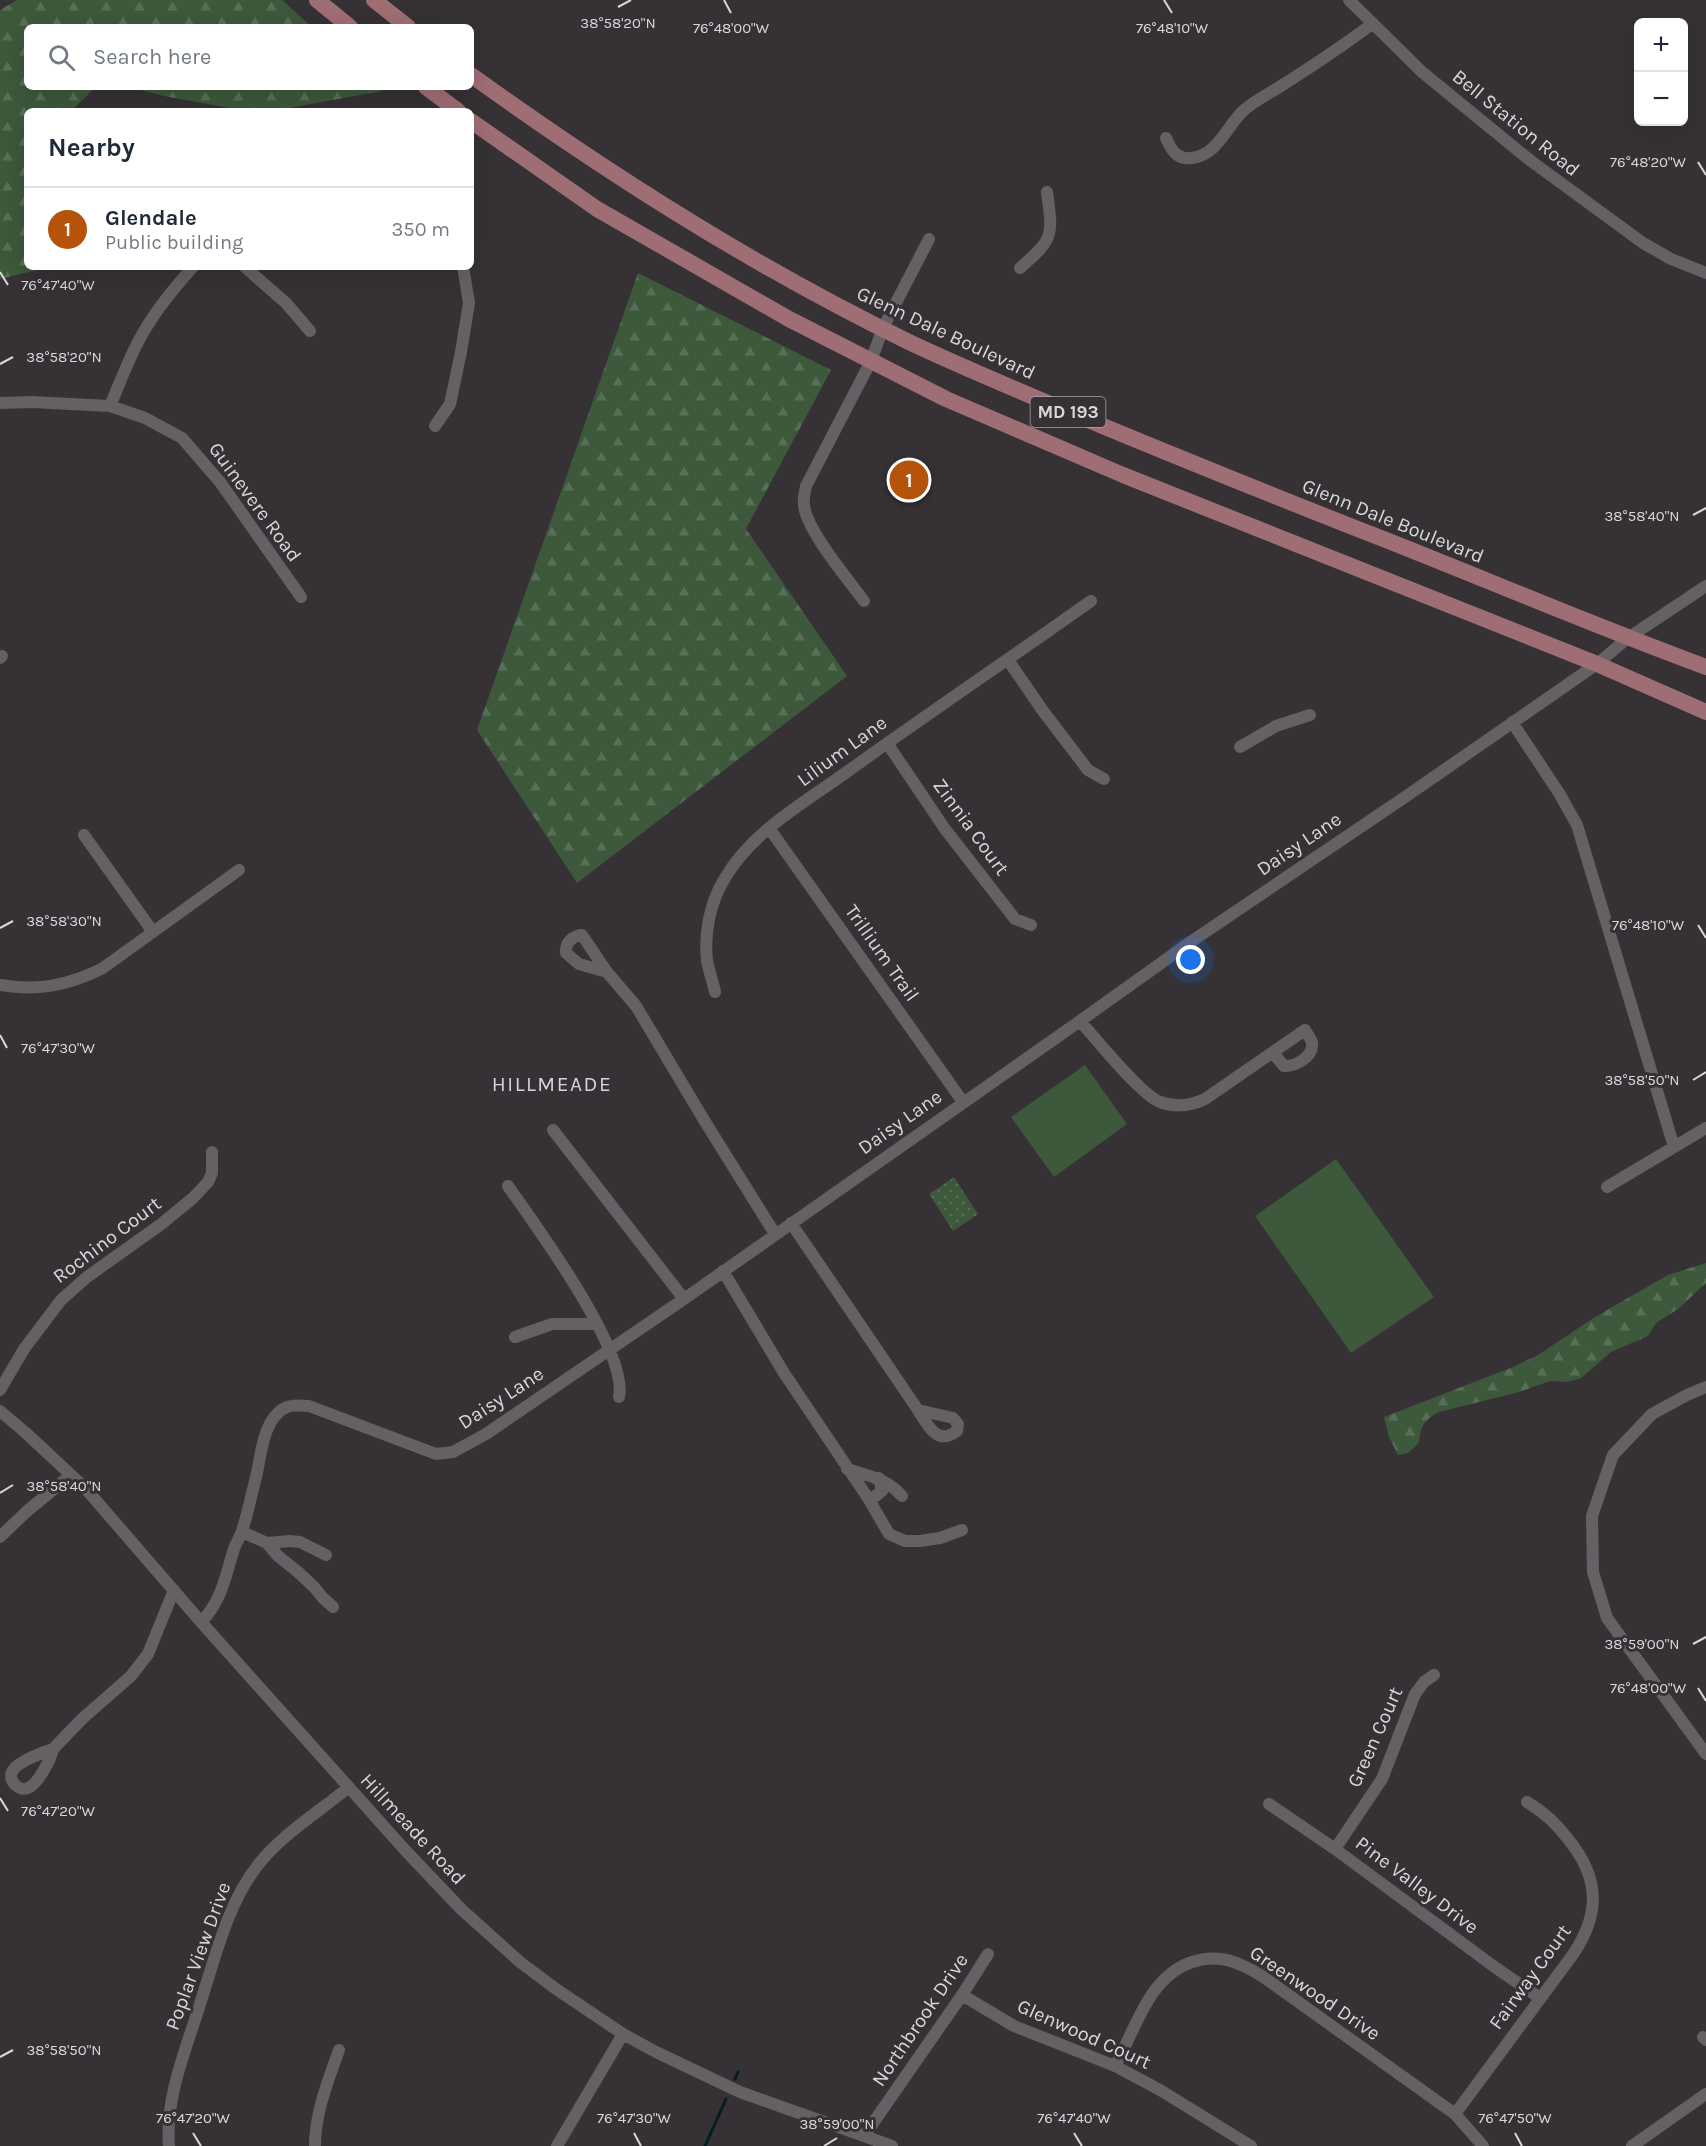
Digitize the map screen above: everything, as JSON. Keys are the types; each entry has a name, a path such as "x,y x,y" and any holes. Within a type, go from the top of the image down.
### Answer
{"main road":[{"path":"317,0 346,24"},
{"path":"374,0 404,24"},
{"name":"Glenn Dale Boulevard","path":"474,77 635,188 777,273 883,328 986,377 1070,413 1628,638 1706,667"},
{"path":"430,90 454,108"},
{"name":"MD 193","path":"474,123 597,209 789,318 946,399 1123,475 1596,664 1706,712"}],"street":[{"name":"Bell Station Road","path":"1349,0 1422,72 1580,198 1643,243 1671,259 1706,273"},
{"path":"1166,138 1178,157 1192,158 1203,155 1221,140 1247,108 1372,24"},
{"path":"1020,268 1048,241 1051,225 1047,192"},
{"path":"864,601 818,538 804,507 804,495 806,486 871,361 883,328 929,239"},
{"path":"110,406 129,359 146,328 190,270"},
{"path":"248,270 286,303 310,331"},
{"path":"435,426 450,404 460,360 469,303 464,270"},
{"name":"Guinevere Road","path":"0,403 33,402 110,406 158,424 182,438 220,482 301,597"},
{"name":"Daisy Lane","path":"201,1622 210,1613 227,1576 233,1551 242,1532 268,1429 278,1413 287,1407 297,1405 309,1407 436,1454 447,1453 486,1434 684,1299 1192,941 1408,795 1596,664 1628,638 1706,586"},
{"name":"Lilium Lane","path":"715,992 707,961 708,915 724,878 745,851 769,828 1091,601"},
{"path":"1008,660 1088,770 1104,779"},
{"path":"1240,747 1276,726 1310,715"},
{"path":"1512,722 1559,793 1577,825 1674,1147"},
{"name":"Zinnia Court","path":"887,743 945,829 1015,919 1031,925"},
{"name":"Trillium Trail","path":"769,828 963,1102"},
{"path":"84,835 153,932"},
{"path":"0,985 41,988 63,985 81,979 103,968 239,870"},
{"path":"607,972 636,1006 775,1234"},
{"path":"1080,1021 1142,1089 1158,1102 1175,1106 1192,1105 1205,1099 1273,1053"},
{"path":"1607,1187 1706,1128"},
{"path":"553,1130 684,1299"},
{"name":"Rochino Court","path":"0,1390 24,1349 61,1300 87,1277 160,1225 193,1198 208,1182 212,1173 212,1152"},
{"path":"508,1186 572,1279 596,1324 609,1349 621,1387 619,1397"},
{"path":"791,1223 918,1410"},
{"path":"723,1271 784,1373 868,1498 889,1534 905,1541 940,1538 962,1530"},
{"path":"515,1337 552,1324 596,1324"},
{"path":"1706,1387 1652,1414 1613,1455 1592,1516 1593,1572 1607,1618 1706,1754"},
{"name":"Hillmeade Road","path":"0,1411 91,1495 201,1622 432,1880 493,1938 556,1989 623,2034 741,2092 892,2146"},
{"path":"847,1469 879,1478 894,1487 902,1496"},
{"path":"0,1537 71,1475"},
{"path":"868,1498 873,1498 882,1491 879,1478"},
{"path":"242,1532 267,1543 333,1607"},
{"path":"267,1543 300,1542 326,1555"},
{"path":"53,1749 131,1676 148,1654 174,1590"},
{"name":"Green Court","path":"1335,1849 1382,1779 1418,1688 1434,1675"},
{"name":"Poplar View Drive","path":"169,2146 172,2099 180,2067 210,1972 240,1894 250,1876 271,1851 349,1787"},
{"name":"Fairway Court","path":"1455,2114 1584,1938 1590,1923 1593,1896 1588,1870 1576,1848 1545,1813 1527,1802"},
{"name":"Pine Valley Drive","path":"1269,1804 1335,1849 1540,1998"},
{"name":"Northbrook Drive","path":"864,2136 988,1954"},
{"name":"Greenwood Drive","path":"1115,2066 1151,1995 1163,1978 1191,1962 1224,1958 1246,1966 1262,1976 1455,2114 1483,2146"},
{"name":"Glenwood Court","path":"962,1995 1014,2026 1115,2066 1180,2102 1251,2146"},
{"path":"556,2146 623,2034"},
{"path":"315,2146 320,2109 339,2050"},
{"path":"1632,2146 1706,2094"}],"green space":[{"path":"17,0 282,0 309,24 24,24 24,90 93,90 74,108 24,108 24,270 37,270 0,279 0,10"},
{"path":"141,90 382,91 289,108 230,108"},
{"path":"638,273 831,370 746,529 847,676 577,883 477,730"},
{"path":"1085,1065 1127,1124 1054,1177 1011,1117"},
{"path":"1336,1159 1434,1297 1351,1353 1255,1216"},
{"path":"954,1177 978,1214 953,1231 929,1194"},
{"path":"1706,1263 1706,1283 1678,1309 1656,1323 1648,1336 1611,1352 1581,1378 1567,1382 1550,1381 1519,1392 1439,1412 1424,1424 1419,1443 1408,1453 1398,1455 1389,1437 1384,1417 1513,1367 1538,1355 1595,1317 1668,1275"}],"waterway":[{"path":"735,2079 738,2072"},
{"path":"705,2146 726,2099"}],"place":[{"name":"Glendale","path":"909,480"}],"district":[{"name":"HILLMEADE","path":"552,1084"}]}
